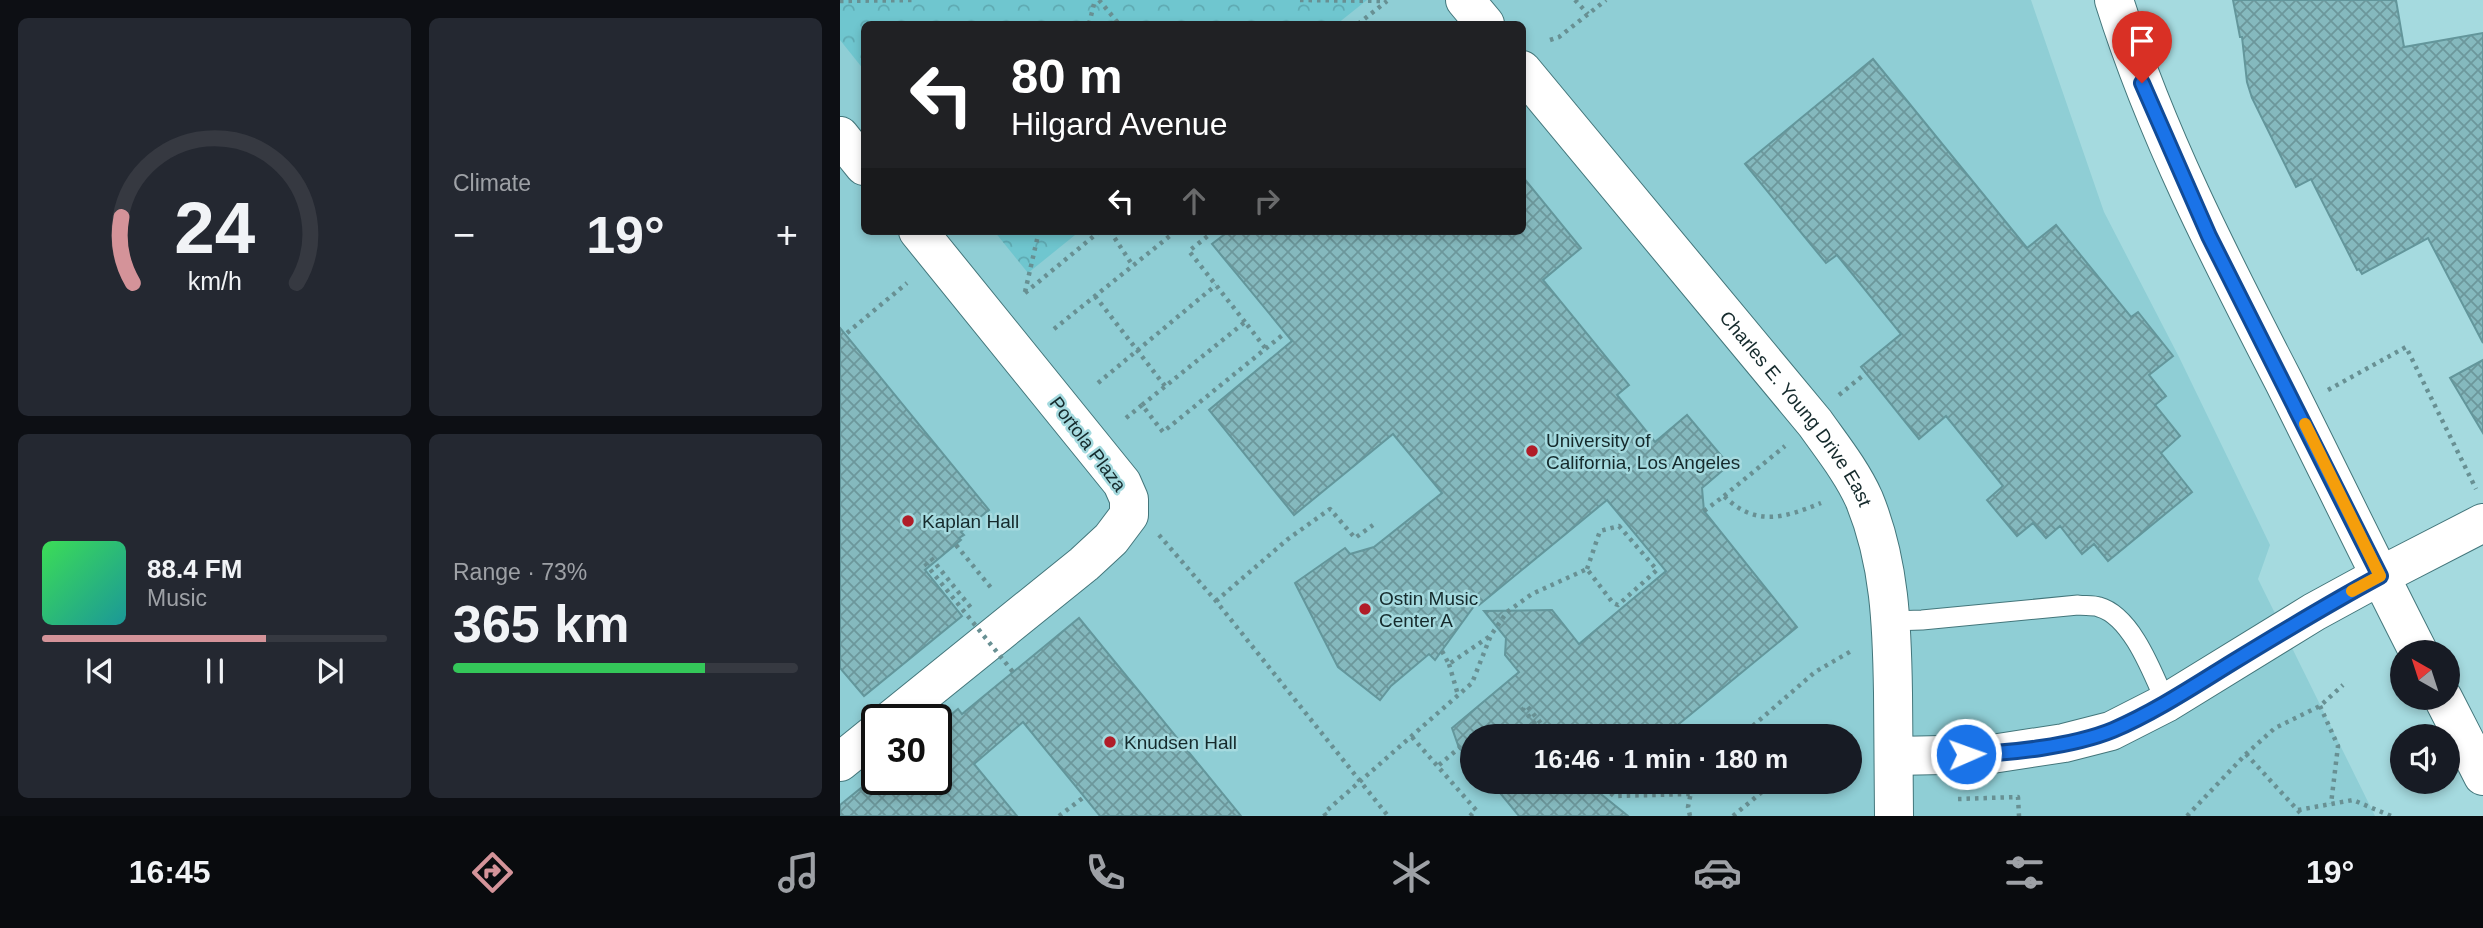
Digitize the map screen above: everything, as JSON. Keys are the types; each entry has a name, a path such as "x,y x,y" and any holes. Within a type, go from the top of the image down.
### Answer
{"street":[{"path":"1465,0 1482,21"},
{"path":"2114,0 2133,61 2209,236 2412,640"},
{"name":"Charles E. Young Drive East","path":"1526,75 1797,402 1836,453 1862,496 1875,529 1885,569 1892,631 1894,816"},
{"path":"840,136 861,162"},
{"name":"Portola Plaza","path":"911,704 1084,564 1121,530 1129,515 1129,499 1122,483 921,235"},
{"path":"1894,755 1992,754 2064,743 2111,731 2166,703 2314,612 2380,576 2481,509"},
{"path":"2449,710 2483,776"},
{"path":"840,761 861,745"}],"lane":[{"path":"1892,631 1922,620 2078,605 2100,607 2120,618 2147,662 2166,703"}],"path":[{"path":"840,1 916,0"},
{"path":"1090,21 1097,0 1116,21"},
{"path":"1300,0 1387,1"},
{"path":"1575,0 1588,15"},
{"path":"1550,40 1559,37 1606,0"},
{"path":"1361,21 1387,1"},
{"path":"1038,235 1025,293 1095,235"},
{"path":"1113,235 1133,266"},
{"path":"1054,329 1172,235"},
{"path":"1209,235 1189,251 1266,349"},
{"path":"847,334 907,283"},
{"path":"1098,383 1216,285"},
{"path":"1095,296 1165,386"},
{"path":"1126,418 1245,322"},
{"path":"1142,405 1163,432 1285,333"},
{"path":"2297,408 2406,347 2481,509"},
{"path":"1838,396 1866,373"},
{"path":"1704,511 1785,446"},
{"path":"1724,496 1734,507 1758,517 1789,516 1821,503"},
{"path":"1216,601 1288,539 1329,509 1355,538 1373,525"},
{"path":"1129,515 1164,540 1388,816"},
{"path":"1324,815 1472,683 1491,635 1507,612 1532,594 1587,569 1600,531 1619,526 1657,570 1618,605 1613,604 1587,569"},
{"path":"956,545 993,592"},
{"path":"931,558 979,617"},
{"path":"925,563 1013,672"},
{"path":"1755,724 1815,672 1892,631"},
{"path":"1449,664 1491,635"},
{"path":"1442,651 1449,664 1458,695"},
{"path":"2187,816 2246,754 2275,728 2320,706 2343,685"},
{"path":"1535,724 1523,709 1527,706 1542,724"},
{"path":"2320,706 2338,746 2331,804"},
{"path":"1412,737 1476,810 1470,816"},
{"path":"1439,765 1460,748"},
{"path":"2246,754 2303,816"},
{"path":"1612,794 1690,794 1690,816"},
{"path":"1733,816 1760,794"},
{"path":"1059,816 1084,797"},
{"path":"1958,799 2018,797 2019,816"},
{"path":"2298,810 2353,800 2391,816"}],"shaded area":[{"name":"University of California, Los Angeles","path":"840,0 2031,0 2104,212 2179,357 2270,545 2258,579 2375,816 840,816"}],"green space":[{"path":"840,0 1367,0 1341,21 861,21 861,66 840,40"},
{"path":"997,235 1075,235 1028,273"}],"building":[{"path":"2233,0 2396,0 2404,47 2483,33 2483,343 2428,238 2362,274 2357,270 2311,179 2296,187 2252,98"},
{"path":"1873,59 2027,248 2056,225 2131,317 2138,312 2173,356 2149,375 2166,396 2155,405 2180,436 2161,453 2192,492 2108,561 2094,544 2082,554 2060,526 2046,538 2033,523 2017,536 1987,500 2003,486 1946,416 1919,439 1861,367 1901,334 1837,255 1826,263 1745,164"},
{"path":"1526,181 1581,248 1543,280 1629,385 1617,395 1655,442 1687,415 1729,465 1702,488 1704,511 1797,627 1679,724 1460,724 1460,749 1452,728 1519,672 1505,655 1506,638 1484,611 1552,610 1579,644 1666,571 1607,500 1479,605 1477,602 1435,660 1429,654 1391,686 1380,700 1338,667 1295,583 1345,548 1350,554 1374,547 1442,493 1393,434 1294,515 1209,410 1292,341 1212,244 1224,235 1526,235"},
{"name":"Kaplan Hall","path":"840,328 989,510 961,532 964,535 959,538 961,540 925,570 962,616 864,696 840,668"},
{"path":"2483,360 2483,433 2450,378"},
{"name":"Knudsen Hall","path":"1079,618 1241,816 1100,816 1023,722 974,764 1017,816 840,816 840,805 861,788 861,795 952,795 952,714 958,709 962,714"},
{"path":"1501,794 1601,794 1628,816 1519,816"}],"slow traffic":[{"path":"2305,424 2380,576 2352,591"}],"place":[{"name":"University of California, Los Angeles","path":"1532,451"},
{"name":"Kaplan Hall","path":"908,521"},
{"name":"Ostin Music Center A","path":"1365,609"},
{"name":"Knudsen Hall","path":"1110,742"}],"route":[{"path":"1966,754 1992,754 2040,747 2111,731 2166,703 2314,612 2380,576 2209,236 2142,83"}]}
